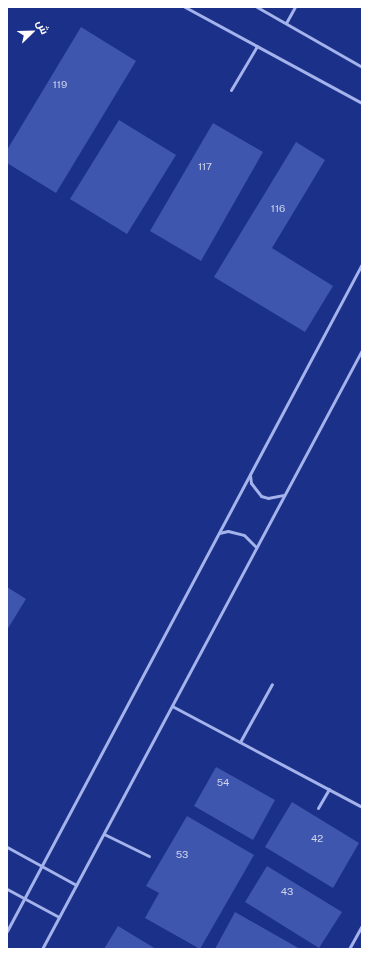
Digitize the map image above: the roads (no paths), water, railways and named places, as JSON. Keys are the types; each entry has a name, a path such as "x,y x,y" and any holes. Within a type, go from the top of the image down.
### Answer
{"lane":[{"path":"185,7 362,103"},
{"path":"257,7 362,67"},
{"path":"286,23 295,7"},
{"path":"231,90 256,46"},
{"path":"7,931 362,264"},
{"path":"42,949 362,350"},
{"path":"250,475 251,483 261,496 276,498 284,495"},
{"path":"219,533 228,531 244,535 256,547"},
{"path":"240,742 272,684"},
{"path":"172,706 362,807"},
{"path":"318,808 329,789"},
{"path":"104,834 149,856"},
{"path":"7,847 76,885"},
{"path":"7,889 59,917"},
{"path":"349,949 362,926"}]}
